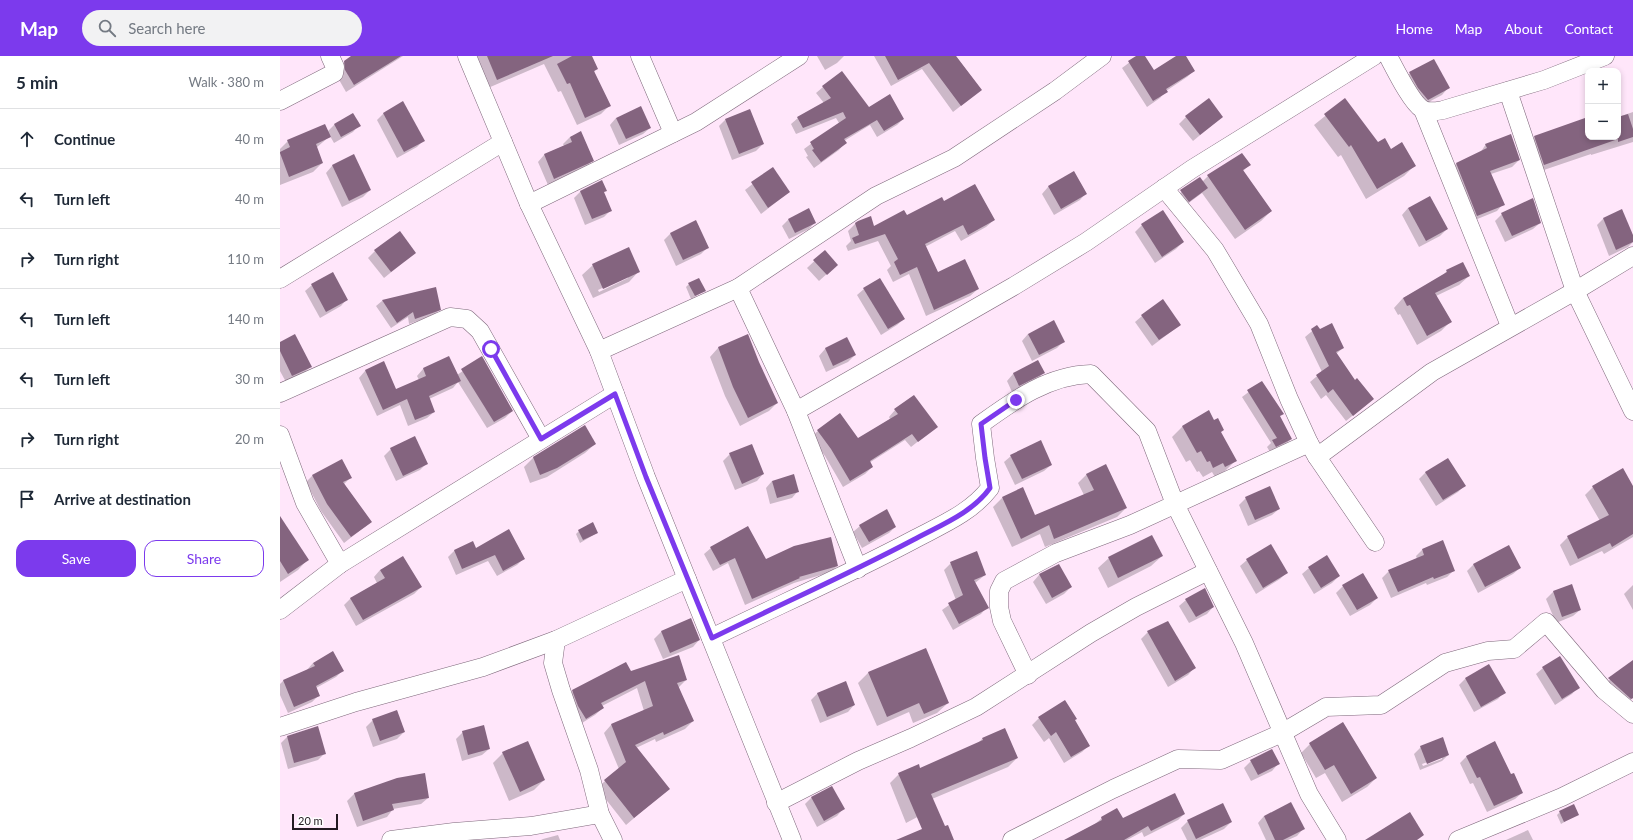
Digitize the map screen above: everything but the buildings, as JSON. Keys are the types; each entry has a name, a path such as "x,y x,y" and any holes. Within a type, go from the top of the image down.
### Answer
{"street":[{"path":"280,101 334,74 335,66 330,56"},
{"path":"467,56 529,204 599,351 687,579 792,840"},
{"path":"640,56 673,133"},
{"path":"529,204 696,122 799,56"},
{"path":"599,351 738,288 876,196 954,158 1055,91 1102,56"},
{"path":"796,411 1014,286 1086,242 1164,188 1374,56"},
{"path":"1388,56 1414,102 1423,110 1510,326"},
{"path":"1423,110 1432,112 1444,110 1544,80 1605,56"},
{"path":"1508,91 1575,291 1633,411"},
{"path":"280,279 503,142"},
{"path":"1164,188 1215,250 1259,324 1289,399 1313,450 1375,542"},
{"path":"1028,675 1002,621 999,607 999,592 1004,581 1056,552 1130,525 1175,504 1313,450 1432,372 1510,326 1575,291 1633,256"},
{"path":"738,288 796,411 858,570"},
{"path":"280,393 450,317 467,319 483,337 541,439"},
{"path":"712,638 779,604 858,570 974,506 990,488 981,424 1016,400 1062,378 1091,374 1147,431 1175,504 1244,643 1309,794 1337,840"},
{"path":"280,610 340,564 615,394"},
{"path":"280,436 305,503 340,564"},
{"path":"776,803 858,761 976,707 1028,675 1091,633 1136,607 1208,571"},
{"path":"280,727 356,702 483,667 556,640 687,579"},
{"path":"1012,840 1113,789 1178,759 1221,760 1282,733 1326,707 1381,705 1445,663 1488,651 1514,649 1546,622 1604,690 1633,714"},
{"path":"556,640 553,663 589,770 600,814 613,840"},
{"path":"1458,840 1562,797 1633,762"},
{"path":"391,840 454,832 531,826 600,814"}],"route":[{"path":"491,349 541,439 615,394 646,477 712,638 779,604 858,570 974,506 985,496 990,488 981,424 1016,400"}]}
